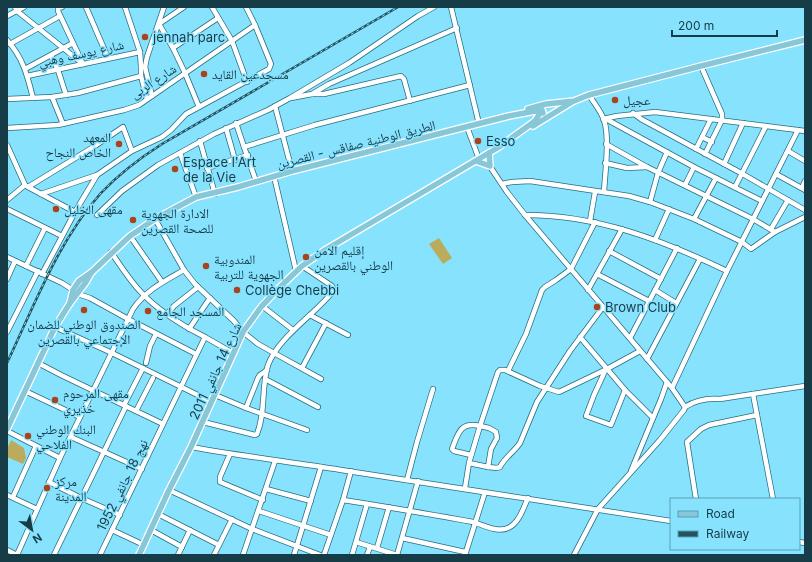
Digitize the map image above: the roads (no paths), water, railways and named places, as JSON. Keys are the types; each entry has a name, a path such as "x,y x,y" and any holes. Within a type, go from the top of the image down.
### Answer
{"main road":[{"name":"الطريق الوطنية صفاقس - القصرين","path":"509,116 516,112 546,104 574,101 589,95 805,40"},
{"name":"شارع 14 جانفي 2011","path":"518,133 574,101"},
{"path":"546,104 550,104 552,107 553,110 550,115 546,115 542,112 543,106 546,104"},
{"name":"الطريق الوطنية صفاقس - القصرين","path":"7,430 55,327 70,304 75,292 76,284 91,273 130,236 154,219 196,198 215,194 292,171 509,116 530,112 542,112"},
{"name":"شارع 14 جانفي 2011","path":"139,555 203,422 243,332 262,306 302,266 345,237 482,157 535,121 542,112"},
{"path":"482,157 490,166"},
{"path":"482,157 490,166"},
{"name":"الطريق الوطنية صفاقس - القصرين","path":"75,292 82,288 91,273"},
{"path":"76,284 82,288"}],"street":[{"path":"7,16 16,9 24,7"},
{"path":"62,7 58,9 60,16 83,64"},
{"path":"86,7 108,58"},
{"path":"125,7 141,55 152,96"},
{"path":"147,99 141,76 164,7"},
{"path":"158,24 184,7"},
{"path":"212,7 232,41 247,82"},
{"path":"41,194 97,175 132,151 162,137 186,114 269,69 271,67 270,60 246,7"},
{"path":"97,215 119,194 158,165 226,128 290,98 349,63 418,16 434,7"},
{"path":"451,7 479,124"},
{"path":"16,9 83,64"},
{"path":"33,98 28,76 20,56 9,42 60,16"},
{"path":"173,48 218,18"},
{"path":"158,24 173,48 199,107"},
{"name":"شارع الربى","path":"7,128 39,127 63,124 134,107 255,25"},
{"path":"290,98 298,98 312,94 329,84 456,28"},
{"path":"25,69 73,43"},
{"name":"شارع يوسف وهبي","path":"28,76 108,58 141,55"},
{"path":"50,56 58,70 66,95"},
{"path":"701,66 721,110 722,120 705,154"},
{"path":"7,99 66,95 96,89 141,76"},
{"path":"312,94 324,94 401,76 404,79 410,100"},
{"path":"244,147 315,125 470,85"},
{"path":"589,95 605,119 694,167 762,201"},
{"path":"52,97 63,124"},
{"path":"275,106 292,171"},
{"path":"605,119 633,113 654,112 805,131"},
{"path":"633,113 641,119 741,173 805,210"},
{"path":"604,192 606,144 605,119"},
{"path":"696,149 711,119"},
{"path":"236,123 256,181"},
{"path":"724,164 743,123"},
{"path":"467,126 482,157"},
{"path":"735,187 766,126"},
{"path":"7,200 27,186 95,146 122,127 132,151"},
{"path":"226,128 236,160"},
{"path":"672,388 726,271 798,130"},
{"path":"702,137 712,142"},
{"path":"200,142 215,194"},
{"path":"606,144 658,173 753,219 773,231"},
{"path":"7,146 9,155 27,186 75,212"},
{"path":"788,151 805,161"},
{"path":"650,202 658,173 668,152"},
{"path":"180,153 196,198"},
{"path":"207,168 248,155"},
{"path":"605,163 627,168 647,167"},
{"path":"490,166 525,215 672,388 684,407"},
{"path":"685,185 694,167"},
{"path":"776,174 803,189 805,181"},
{"path":"7,332 97,175"},
{"path":"274,176 296,271"},
{"path":"694,219 716,178"},
{"path":"502,184 530,181 594,192 629,196 650,202 694,219 742,242 748,248 753,248 773,231 805,217"},
{"path":"590,221 594,192"},
{"path":"773,231 788,200"},
{"path":"7,209 62,236"},
{"path":"655,240 669,209"},
{"path":"525,215 556,216 590,221 622,229 677,248 726,271"},
{"path":"154,219 184,270 198,287 234,321 243,332 274,354 321,379"},
{"path":"508,371 526,334 542,290 571,269 595,222"},
{"path":"26,266 44,228"},
{"path":"588,290 622,229"},
{"path":"130,236 162,282"},
{"path":"630,338 677,248"},
{"path":"609,251 661,279"},
{"path":"112,252 135,286 144,296 167,314 190,329 234,353"},
{"path":"7,257 62,283 75,292 90,298 196,354"},
{"path":"647,359 700,259"},
{"path":"7,279 15,261"},
{"path":"203,422 256,435 258,433 263,413 265,379 274,354 293,330 334,291 334,289 302,266"},
{"path":"7,550 17,555 80,416 138,301 162,282 184,270"},
{"path":"597,274 649,301"},
{"path":"62,283 76,284"},
{"path":"167,314 174,306 198,287"},
{"path":"82,288 90,298"},
{"path":"655,290 676,303"},
{"path":"190,329 210,298"},
{"path":"262,306 293,330"},
{"path":"469,463 488,468 500,467 503,460 517,449 537,402 580,337 602,307"},
{"path":"310,315 348,335"},
{"path":"302,368 326,323"},
{"path":"55,327 112,353 145,365 212,402"},
{"path":"54,555 145,365 150,346 156,334"},
{"name":"نهج 18 جانفي 1952","path":"100,555 164,424 196,354 206,337"},
{"path":"580,337 606,370 653,418"},
{"path":"465,488 471,455 498,372 502,369 559,392 606,370 640,351"},
{"path":"38,363 164,424"},
{"path":"246,408 258,378 267,370"},
{"path":"606,370 594,394 586,416 611,425 625,390"},
{"path":"136,411 153,378"},
{"path":"265,379 318,407"},
{"path":"629,474 653,418 666,382"},
{"path":"574,555 598,509 660,440 684,410 684,407 701,400 805,386"},
{"path":"407,480 433,389"},
{"path":"25,391 80,416"},
{"path":"754,394 773,498"},
{"path":"215,395 307,430"},
{"path":"696,498 687,442 709,424 757,415"},
{"path":"471,455 454,451 452,449 458,433 462,428 474,424 489,428 496,432 497,438 491,449 488,468"},
{"path":"7,430 60,458"},
{"path":"71,437 142,469"},
{"path":"12,497 36,446"},
{"path":"191,447 275,461 465,488 670,521"},
{"path":"230,454 220,477 220,482 263,500"},
{"path":"244,555 275,461"},
{"path":"294,555 320,467"},
{"path":"324,555 343,500 351,471"},
{"path":"49,482 120,516"},
{"path":"356,542 397,555 418,482"},
{"path":"266,489 311,501"},
{"path":"169,490 252,529 320,555"},
{"path":"402,538 465,554 485,492"},
{"path":"7,494 37,509"},
{"path":"343,500 475,523 501,530 508,528 517,522 528,498"},
{"path":"352,555 367,504"},
{"path":"377,548 389,507"},
{"path":"259,511 331,535"},
{"path":"158,514 219,544"},
{"path":"214,555 232,519"},
{"path":"112,530 144,545"},
{"path":"151,530 182,547"},
{"path":"179,555 190,530"},
{"path":"367,555 370,547"}],"railway":[{"path":"7,363 59,253 86,212 101,193 115,179 162,144 398,7"}],"place":[{"name":"jennah parc","path":"145,37"},
{"name":"مسجدعين القايد","path":"204,74"},
{"name":"عجيل","path":"615,100"},
{"name":"Esso","path":"478,141"},
{"name":"المعهد الخاص النجاح","path":"119,144"},
{"name":"Espace l'Art de la Vie","path":"175,169"},
{"name":"مقهى الخليل","path":"56,209"},
{"name":"الادارة الجهوية للصحة القصرين","path":"133,220"},
{"name":"إقليم الامن الوطني بالقصرين","path":"306,257"},
{"name":"المندوبية الجهوية للتربية","path":"206,266"},
{"name":"Collège Chebbi","path":"237,290"},
{"name":"Brown Club","path":"597,307"},
{"name":"الصندوق الوطني للضمان الإجتماعي بالقصرين","path":"84,310"},
{"name":"المسجد الجامع","path":"148,311"},
{"name":"مقهى المرحوم خذيري","path":"55,400"},
{"name":"البنك الوطني الفلاحي","path":"28,436"},
{"name":"مركز المدينة","path":"47,488"}]}
